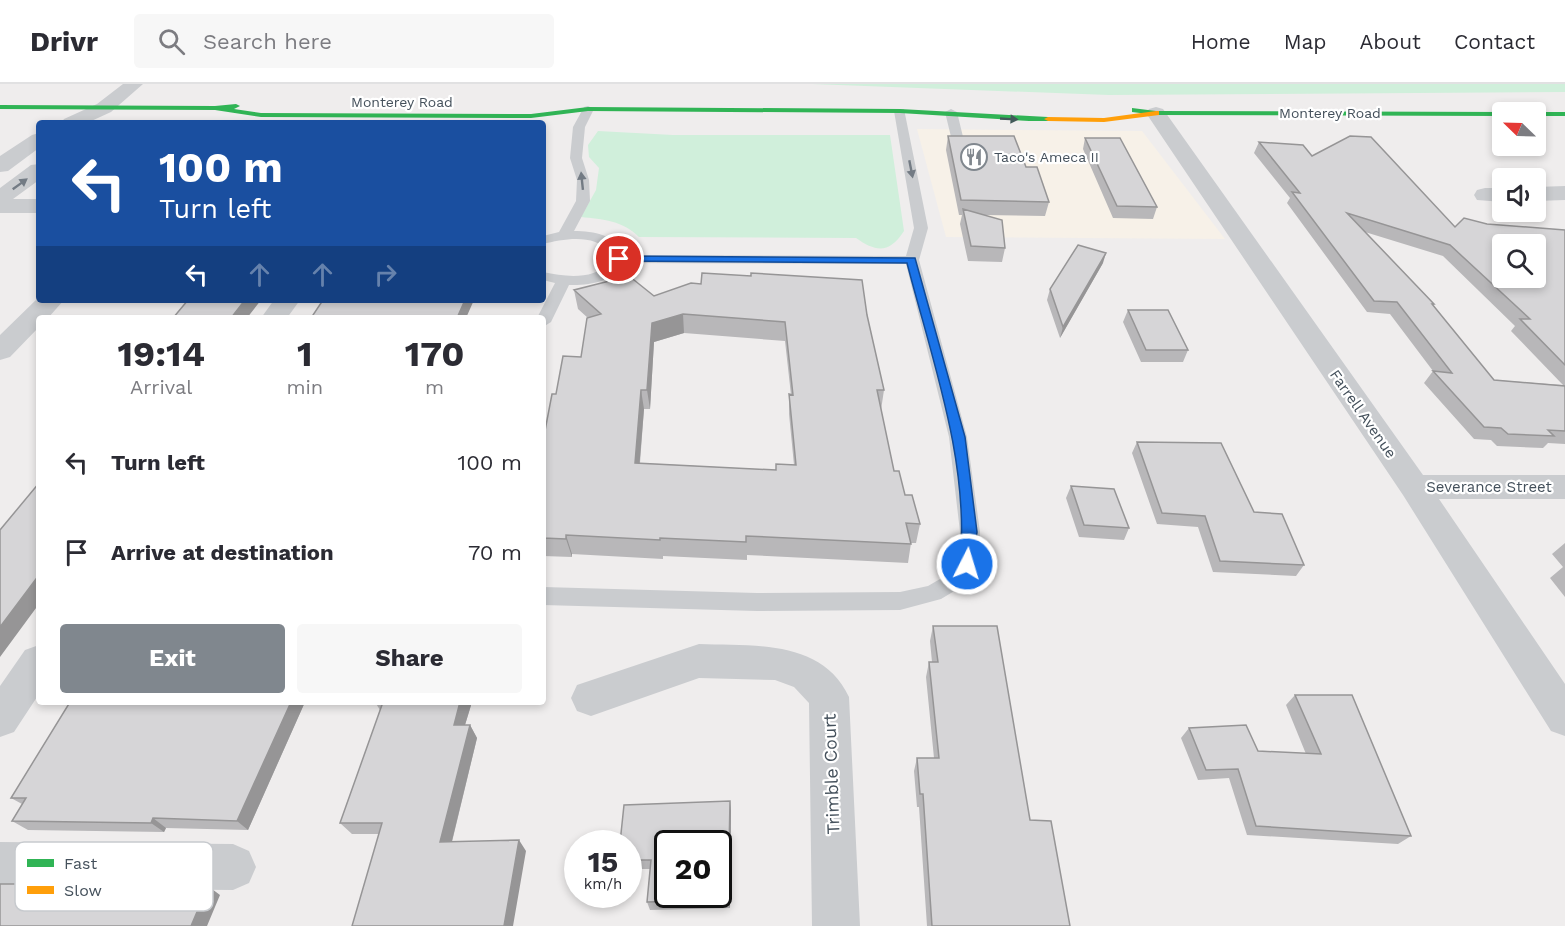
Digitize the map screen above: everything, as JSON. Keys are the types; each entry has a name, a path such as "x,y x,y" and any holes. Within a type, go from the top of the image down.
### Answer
{"main road":[{"name":"Monterey Road","path":"0,106 100,115 215,108 274,101 538,102 588,109"},
{"name":"Monterey Road","path":"951,112 1004,105 1090,106 1156,113 1492,114"},
{"name":"Monterey Road","path":"215,108 261,115 410,119 531,116 588,109 951,112 1006,119 1104,120 1156,113"},
{"path":"1546,114 1565,114"}],"street":[{"path":"82,120 100,115 134,84"},
{"name":"Farrell Avenue","path":"1156,113 1414,487 1565,718"},
{"path":"0,166 36,141"},
{"path":"0,198 36,172"},
{"path":"1546,194 1565,194"},
{"path":"0,206 36,206"},
{"path":"0,351 48,303"},
{"name":"Severance Street","path":"1414,487 1565,487"},
{"name":"Trimble Court","path":"591,698 699,661 776,663 808,675 829,697 836,926"},
{"path":"0,719 36,666"},
{"path":"0,865 15,865"},
{"path":"213,867 233,867"}],"lane":[{"path":"565,235 583,201 583,180 576,158 579,127 588,109"},
{"path":"546,596 757,602 900,601 933,593 954,581 967,564 970,532 958,437 912,260 921,228 900,111"},
{"path":"951,112 958,141"},
{"path":"546,239 565,235 589,236 602,240 619,253 619,264 611,272 596,278 564,280 546,277"},
{"path":"619,259 912,260"},
{"path":"546,316 564,280"}],"shaded area":[{"path":"917,129 1142,131 1225,239 946,237"}],"green space":[{"path":"812,84 1565,84 1565,92 1109,95"},
{"path":"598,131 673,135 890,135 904,231 893,244 882,248 870,246 856,238 639,237 620,224 581,217 596,190 599,168 589,157 588,145"}],"building":[{"path":"948,136 1014,136 1026,167 1037,167 1049,202 961,200"},
{"path":"1350,136 1371,137 1455,227 1464,218 1487,224 1565,230 1565,365 1520,319 1530,319 1496,288 1546,288 1546,234 1492,234 1492,284 1450,245 1347,213 1434,304 1432,304 1494,380 1565,386 1565,431 1548,430 1554,436 1508,434 1501,428 1484,427 1433,371 1452,373 1397,302 1374,301 1292,192 1300,193 1259,142 1303,145 1312,156"},
{"path":"1085,138 1120,138 1157,207 1117,206"},
{"path":"963,209 1002,220 1005,248 971,246"},
{"path":"1078,245 1106,253 1063,327 1050,289"},
{"path":"702,273 751,276 751,273 862,280 867,315 884,390 877,390 894,471 899,471 905,495 912,495 920,524 906,523 911,544 746,536 746,542 566,535 566,539 546,538 546,425 552,394 556,394 563,356 581,357 587,318 601,314 574,290 629,276 654,296 691,283 701,284","holes":["683,314 785,322 793,395 789,394 796,465 776,464 776,470 635,463 641,390 647,390 652,323"]},
{"path":"186,303 243,303 233,315 176,315"},
{"path":"321,303 464,303 458,315 313,315"},
{"path":"1128,310 1168,310 1188,350 1146,350"},
{"path":"1137,442 1221,443 1254,512 1282,514 1304,565 1220,561 1205,516 1162,513"},
{"path":"1071,486 1114,489 1129,528 1084,525"},
{"path":"36,487 36,579 0,627 0,530"},
{"path":"933,626 997,626 1030,820 1051,821 1070,926 932,926 923,794 920,794 917,758 939,758 929,662 938,662"},
{"path":"1295,695 1352,695 1411,836 1256,826 1238,769 1206,770 1189,728 1246,725 1258,751 1321,754"},
{"path":"68,705 290,705 237,821 153,818 151,823 12,821 26,798 11,798"},
{"path":"382,705 459,705 454,725 470,725 440,842 519,840 504,926 352,926 382,823 340,823"},
{"path":"730,801 729,830 654,830 654,902 647,902 651,860 642,860 642,830 621,830 624,805"},
{"path":"0,884 15,884 15,911 197,911 191,926 0,926"}],"traffic: fast":[{"path":"0,107 215,108 236,106"},
{"path":"215,108 261,115 531,116 588,109 900,111 1048,119"},
{"path":"1135,110 1156,113 1492,114"},
{"path":"1546,114 1565,114"}],"traffic: slow":[{"path":"1048,119 1104,120 1156,113"}],"place":[{"name":"Taco's Ameca II","path":"974,157"}],"route":[{"path":"619,259 912,260 958,437 970,532 967,564"}]}
